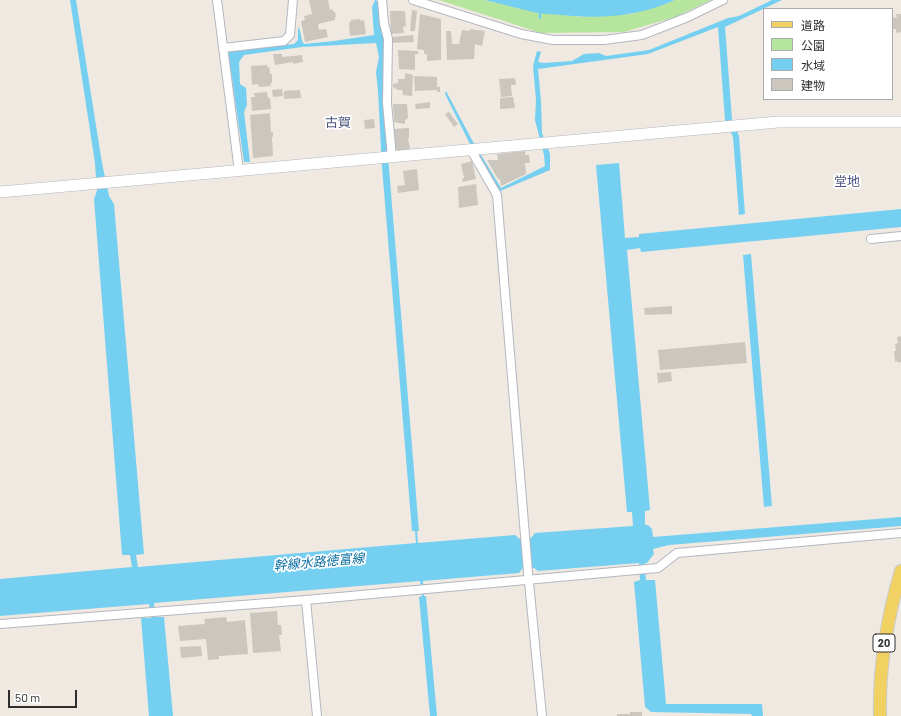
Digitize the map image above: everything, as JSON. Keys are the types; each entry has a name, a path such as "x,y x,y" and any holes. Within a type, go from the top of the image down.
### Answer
{"main road":[{"name":"20","path":"880,716 879,700 884,644 901,571"}],"street":[{"path":"217,0 239,171"},
{"path":"223,48 284,41 290,35 293,0"},
{"path":"382,0 384,23 388,39 386,158"},
{"path":"414,0 521,34 553,40 604,40 642,35 688,17 723,0"},
{"path":"0,192 737,125 778,122 901,122"},
{"path":"474,149 497,195 525,536 542,716"},
{"path":"871,239 901,236"},
{"path":"0,624 306,600 529,576 658,568 677,553 901,533"},
{"path":"306,600 317,716"}],"green space":[{"path":"439,0 485,0 535,12 581,17 631,14 675,0 711,0 675,17 624,32 541,33"}],"water":[{"name":"幹線水路徳富線","path":"70,0 76,0 102,163 109,196 114,204 144,554 136,555 138,567 416,543 415,531 412,531 382,167 376,72 379,57 376,43 302,47 244,55 239,62 240,84 246,88 247,105 244,112 250,162 244,162 228,51 294,44 298,40 298,27 304,44 374,35 372,7 375,0 380,3 384,38 383,96 419,531 417,531 418,543 515,535 520,539 531,538 535,533 633,526 632,512 627,512 596,165 619,163 625,238 639,237 639,234 901,209 901,227 641,252 640,248 627,250 650,510 645,511 645,525 648,525 652,529 653,537 901,517 901,526 669,545 653,549 654,554 647,563 645,563 646,580 655,580 666,704 762,704 763,716 752,716 751,714 651,712 645,707 634,582 640,580 639,563 538,571 534,568 523,568 519,573 423,581 424,596 426,596 437,716 430,716 419,597 422,596 420,581 154,603 155,617 164,617 173,716 149,716 141,618 151,618 149,604 0,616 0,579 132,567 130,555 122,555 94,199 97,191 95,163"},
{"path":"485,0 675,0 661,6 633,13 590,17 536,13"},
{"path":"772,0 782,0 725,27 732,119 739,136 745,214 739,215 733,137 725,120 718,27 648,54 538,69 542,133 550,154 550,170 500,191 469,142 445,94 446,91 472,140 501,188 545,166 544,155 535,120 536,100 533,66 537,51 541,52 538,62 544,63 572,61 584,54 599,53 606,56 649,50 728,18 739,16"},
{"path":"751,254 772,506 764,507 743,255"}],"building":[{"path":"309,0 328,0 330,10 333,9 336,17 335,20 318,24 319,30 326,29 328,37 305,42 301,21 305,20 304,16 312,14"},
{"path":"412,10 417,11 415,31 410,31"},
{"path":"390,11 405,11 406,26 403,27 404,33 391,34"},
{"path":"420,14 441,19 441,60 427,61 427,54 424,54 424,50 417,49"},
{"path":"896,14 901,14 901,32 896,33 896,29 893,29 893,18 897,17"},
{"path":"360,19 361,21 364,20 366,34 350,36 349,22 351,22 351,20"},
{"path":"470,29 485,31 482,46 475,44 474,59 447,60 446,31 451,31 452,44 459,44 462,30 470,31"},
{"path":"413,35 414,42 392,43 392,37"},
{"path":"398,50 418,51 418,54 415,54 415,70 399,69"},
{"path":"273,54 282,54 282,57 302,55 303,62 275,65"},
{"path":"267,65 267,67 269,67 270,74 272,74 272,83 270,83 271,86 259,87 258,84 252,85 251,66"},
{"path":"405,73 413,75 412,96 403,95 402,90 398,90 393,87 393,84 398,83 398,79 405,79"},
{"path":"414,76 437,77 437,87 440,87 440,92 437,92 437,90 415,91"},
{"path":"515,78 516,85 511,85 512,96 501,97 499,79"},
{"path":"282,89 283,96 273,97 272,90"},
{"path":"300,90 301,98 284,99 284,91"},
{"path":"267,92 268,98 270,98 271,109 252,111 251,97 255,97 254,93"},
{"path":"513,97 515,108 500,109 500,98"},
{"path":"430,102 430,108 416,109 415,104"},
{"path":"393,104 407,104 408,118 405,120 405,124 394,122"},
{"path":"449,112 458,124 454,127 445,114"},
{"path":"270,113 271,132 273,132 273,156 253,158 250,115"},
{"path":"374,119 375,128 365,129 364,120"},
{"path":"409,128 408,138 410,149 396,151 394,129"},
{"path":"525,151 525,155 529,155 530,163 525,163 526,174 501,186 500,179 498,179 487,160 498,160 497,154"},
{"path":"472,161 476,179 463,182 462,179 464,178 461,164"},
{"path":"417,169 419,190 398,193 397,186 405,185 403,171"},
{"path":"476,184 478,205 459,208 458,187"},
{"path":"672,306 672,314 645,315 644,308"},
{"path":"901,336 901,362 898,363 898,361 895,362 894,351 896,351 895,344 898,343 897,337"},
{"path":"745,342 747,363 660,370 658,350"},
{"path":"671,372 672,381 658,383 657,373"},
{"path":"277,611 278,625 281,625 282,635 279,635 281,651 253,653 250,613"},
{"path":"226,617 227,622 245,620 248,654 219,656 219,659 208,660 206,639 180,641 178,626 205,624 204,619"},
{"path":"201,646 202,656 181,658 180,647"},
{"path":"630,712 642,712 642,716 617,716 617,714 630,714"}],"waterway":[{"path":"540,10 540,18"}],"district":[{"name":"古賀","path":"338,123"},
{"name":"堂地","path":"847,182"}]}
